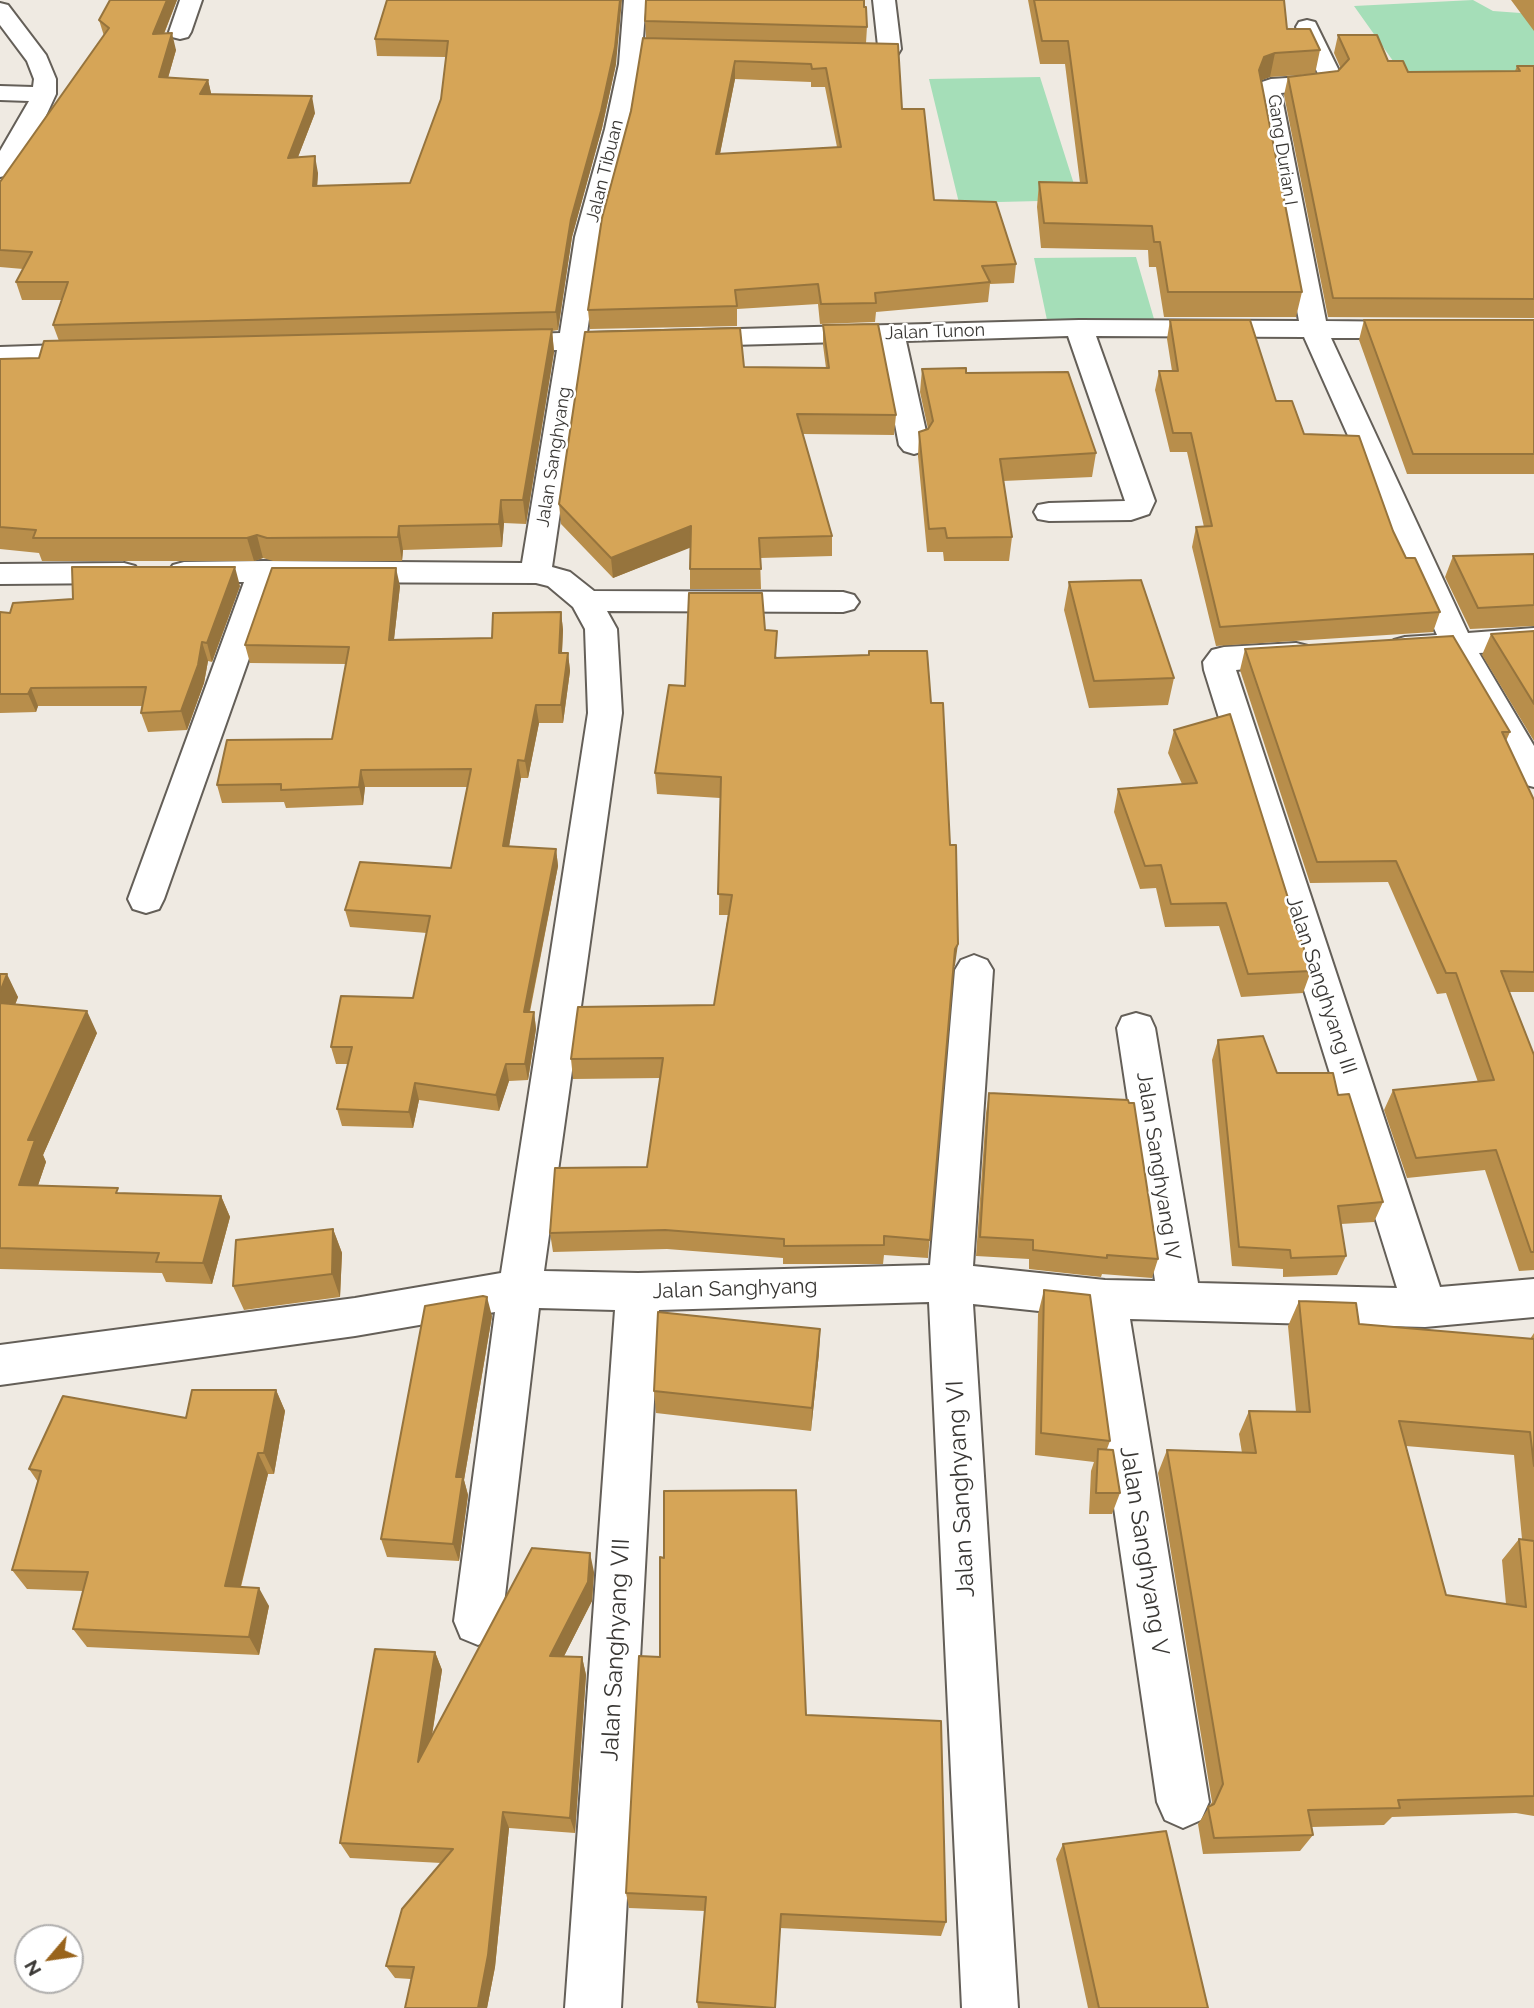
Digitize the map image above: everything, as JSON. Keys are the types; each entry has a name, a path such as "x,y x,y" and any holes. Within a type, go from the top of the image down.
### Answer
{"street":[{"path":"180,32 191,0"},
{"name":"Jalan Tibuan","path":"572,341 588,237 617,129 631,46 635,0"},
{"path":"825,52 877,54 890,49 884,0"},
{"path":"0,10 37,60 45,79 44,94 32,120 0,170"},
{"name":"Gang Durian I","path":"1307,27 1331,77 1324,83 1279,84 1270,88 1269,93 1314,330"},
{"path":"631,46 657,47"},
{"path":"0,93 44,94"},
{"path":"1048,512 1120,513 1138,508 1140,501 1079,328"},
{"name":"Jalan Tunon","path":"474,344 1079,328 1438,330"},
{"path":"1314,330 1458,646 1534,775"},
{"path":"892,333 892,347 914,445"},
{"name":"Jalan Sanghyang","path":"536,573 572,341"},
{"path":"0,355 112,352"},
{"path":"146,899 264,572"},
{"path":"0,574 536,573 559,579 586,601 601,629 605,713 520,1289 478,1620"},
{"path":"586,601 844,602"},
{"path":"1375,650 1534,639"},
{"name":"Jalan Sanghyang III","path":"1320,653 1224,658 1219,662 1425,1308"},
{"name":"Jalan Sanghyang VI","path":"974,970 950,1283 990,2008"},
{"name":"Jalan Sanghyang IV","path":"1136,1028 1180,1303"},
{"name":"Jalan Sanghyang","path":"0,1365 355,1317 520,1289 638,1292 950,1283 1105,1299 1180,1303 1425,1308 1534,1298"},
{"name":"Jalan Sanghyang VII","path":"593,2008 638,1292"},
{"name":"Jalan Sanghyang V","path":"1105,1299 1183,1802"}],"green space":[{"path":"1473,0 1493,11 1534,14 1534,78 1408,82 1354,6"},
{"path":"1040,77 1079,200 959,203 929,79"},
{"path":"1136,257 1154,319 1047,320 1034,258"}],"building":[{"path":"110,0 167,0 153,34 172,33 159,77 208,80 200,94 312,96 288,158 315,156 313,186 410,183 441,99 448,41 375,39 387,0 620,0 615,47 601,111 571,219 556,312 53,325 68,282 16,282 32,252 0,250 0,182 109,28 99,20"},
{"path":"646,0 864,0 867,27 645,21"},
{"path":"1034,0 1284,0 1287,29 1310,29 1320,50 1275,53 1264,57 1259,70 1302,292 1168,292 1160,242 1154,242 1152,226 1044,223 1039,182 1087,183 1068,41 1042,41"},
{"path":"1338,35 1377,35 1388,61 1403,61 1408,72 1520,71 1517,66 1534,66 1534,299 1333,298 1288,77 1338,71 1349,59"},
{"path":"643,38 898,44 902,109 924,109 934,200 996,202 1016,264 982,266 990,282 875,293 876,303 821,304 818,284 735,290 737,306 588,310 602,218 631,111","holes":["735,61 811,64 812,69 826,68 841,147 716,154"]},
{"path":"1170,320 1250,320 1276,401 1292,401 1304,434 1359,436 1393,531 1406,558 1415,558 1440,612 1220,627 1196,527 1212,526 1191,433 1173,433 1159,371 1178,371"},
{"path":"1364,320 1534,320 1534,454 1413,454"},
{"path":"878,324 896,415 797,414 832,536 759,538 761,569 690,569 691,526 611,558 559,504 585,332 740,328 744,367 829,368 823,325"},
{"path":"552,329 523,500 501,500 499,524 399,526 398,537 267,538 257,535 247,538 33,538 36,530 0,527 0,359 39,358 44,341"},
{"path":"966,368 966,373 1068,372 1096,453 1000,459 1012,537 947,538 945,528 929,529 919,432 928,429 933,421 922,369"},
{"path":"1534,554 1534,605 1478,608 1453,556"},
{"path":"72,567 235,567 207,643 202,642 198,665 181,711 141,713 146,687 31,688 28,694 0,694 0,612 10,613 13,603 73,599"},
{"path":"272,568 396,568 389,640 492,638 493,613 561,612 559,653 568,653 561,705 536,705 525,761 518,760 503,846 556,849 524,1012 534,1012 525,1064 506,1064 496,1095 415,1083 409,1112 337,1109 352,1047 331,1047 341,996 413,998 430,916 345,910 360,862 451,868 471,769 361,770 359,787 281,790 281,784 217,785 227,740 332,739 349,647 245,645"},
{"path":"1141,580 1174,678 1094,681 1069,582"},
{"path":"689,593 762,593 765,630 777,631 775,658 869,655 869,651 927,651 931,703 943,703 950,845 956,845 958,944 955,949 930,1240 884,1236 884,1245 784,1246 784,1239 665,1230 550,1233 555,1168 647,1167 663,1058 571,1059 578,1007 714,1005 732,895 718,894 721,777 655,773 669,685 685,686"},
{"path":"1534,631 1534,704 1491,634"},
{"path":"1453,636 1510,732 1502,732 1534,800 1534,972 1501,971 1534,1055 1534,1252 1531,1252 1496,1150 1416,1158 1393,1090 1494,1080 1456,973 1446,973 1396,861 1317,862 1245,649"},
{"path":"1230,714 1311,971 1248,974 1226,903 1171,904 1161,865 1145,866 1118,789 1197,783 1174,730"},
{"path":"0,974 7,974 0,992"},
{"path":"0,1003 87,1011 28,1140 35,1140 19,1185 118,1188 116,1193 221,1196 203,1263 156,1262 159,1253 0,1248"},
{"path":"1263,1036 1277,1073 1333,1073 1338,1095 1349,1094 1383,1202 1338,1206 1346,1256 1291,1258 1290,1250 1239,1247 1218,1040"},
{"path":"989,1093 1128,1100 1129,1103 1134,1103 1158,1259 1107,1255 1107,1258 1033,1250 1033,1240 980,1237"},
{"path":"333,1229 332,1274 233,1286 236,1240"},
{"path":"1044,1290 1090,1295 1110,1441 1041,1433"},
{"path":"487,1297 456,1477 463,1477 453,1544 381,1539 425,1306"},
{"path":"1299,1301 1356,1303 1359,1324 1534,1339 1534,1466 1530,1432 1399,1421 1446,1595 1526,1607 1519,1539 1534,1541 1534,1796 1398,1800 1400,1808 1308,1810 1313,1835 1214,1838 1208,1807 1214,1804 1223,1784 1167,1450 1256,1453 1249,1411 1310,1412"},
{"path":"658,1312 820,1329 812,1408 654,1391"},
{"path":"192,1390 276,1390 264,1453 258,1453 225,1586 259,1588 249,1637 73,1629 88,1572 12,1570 41,1471 29,1469 63,1396 186,1418"},
{"path":"1098,1449 1113,1450 1120,1493 1096,1493"},
{"path":"796,1490 806,1715 941,1721 946,1922 781,1914 775,2008 697,2002 706,1897 626,1893 639,1656 660,1657 660,1557 664,1558 664,1491"},
{"path":"532,1548 590,1553 588,1582 550,1656 582,1657 570,1818 503,1812 488,1955 478,2008 405,2008 414,1967 386,1966 402,1909 453,1849 340,1843 375,1649 435,1652 418,1762"},
{"path":"1166,1831 1208,2008 1099,2008 1063,1844"}]}
